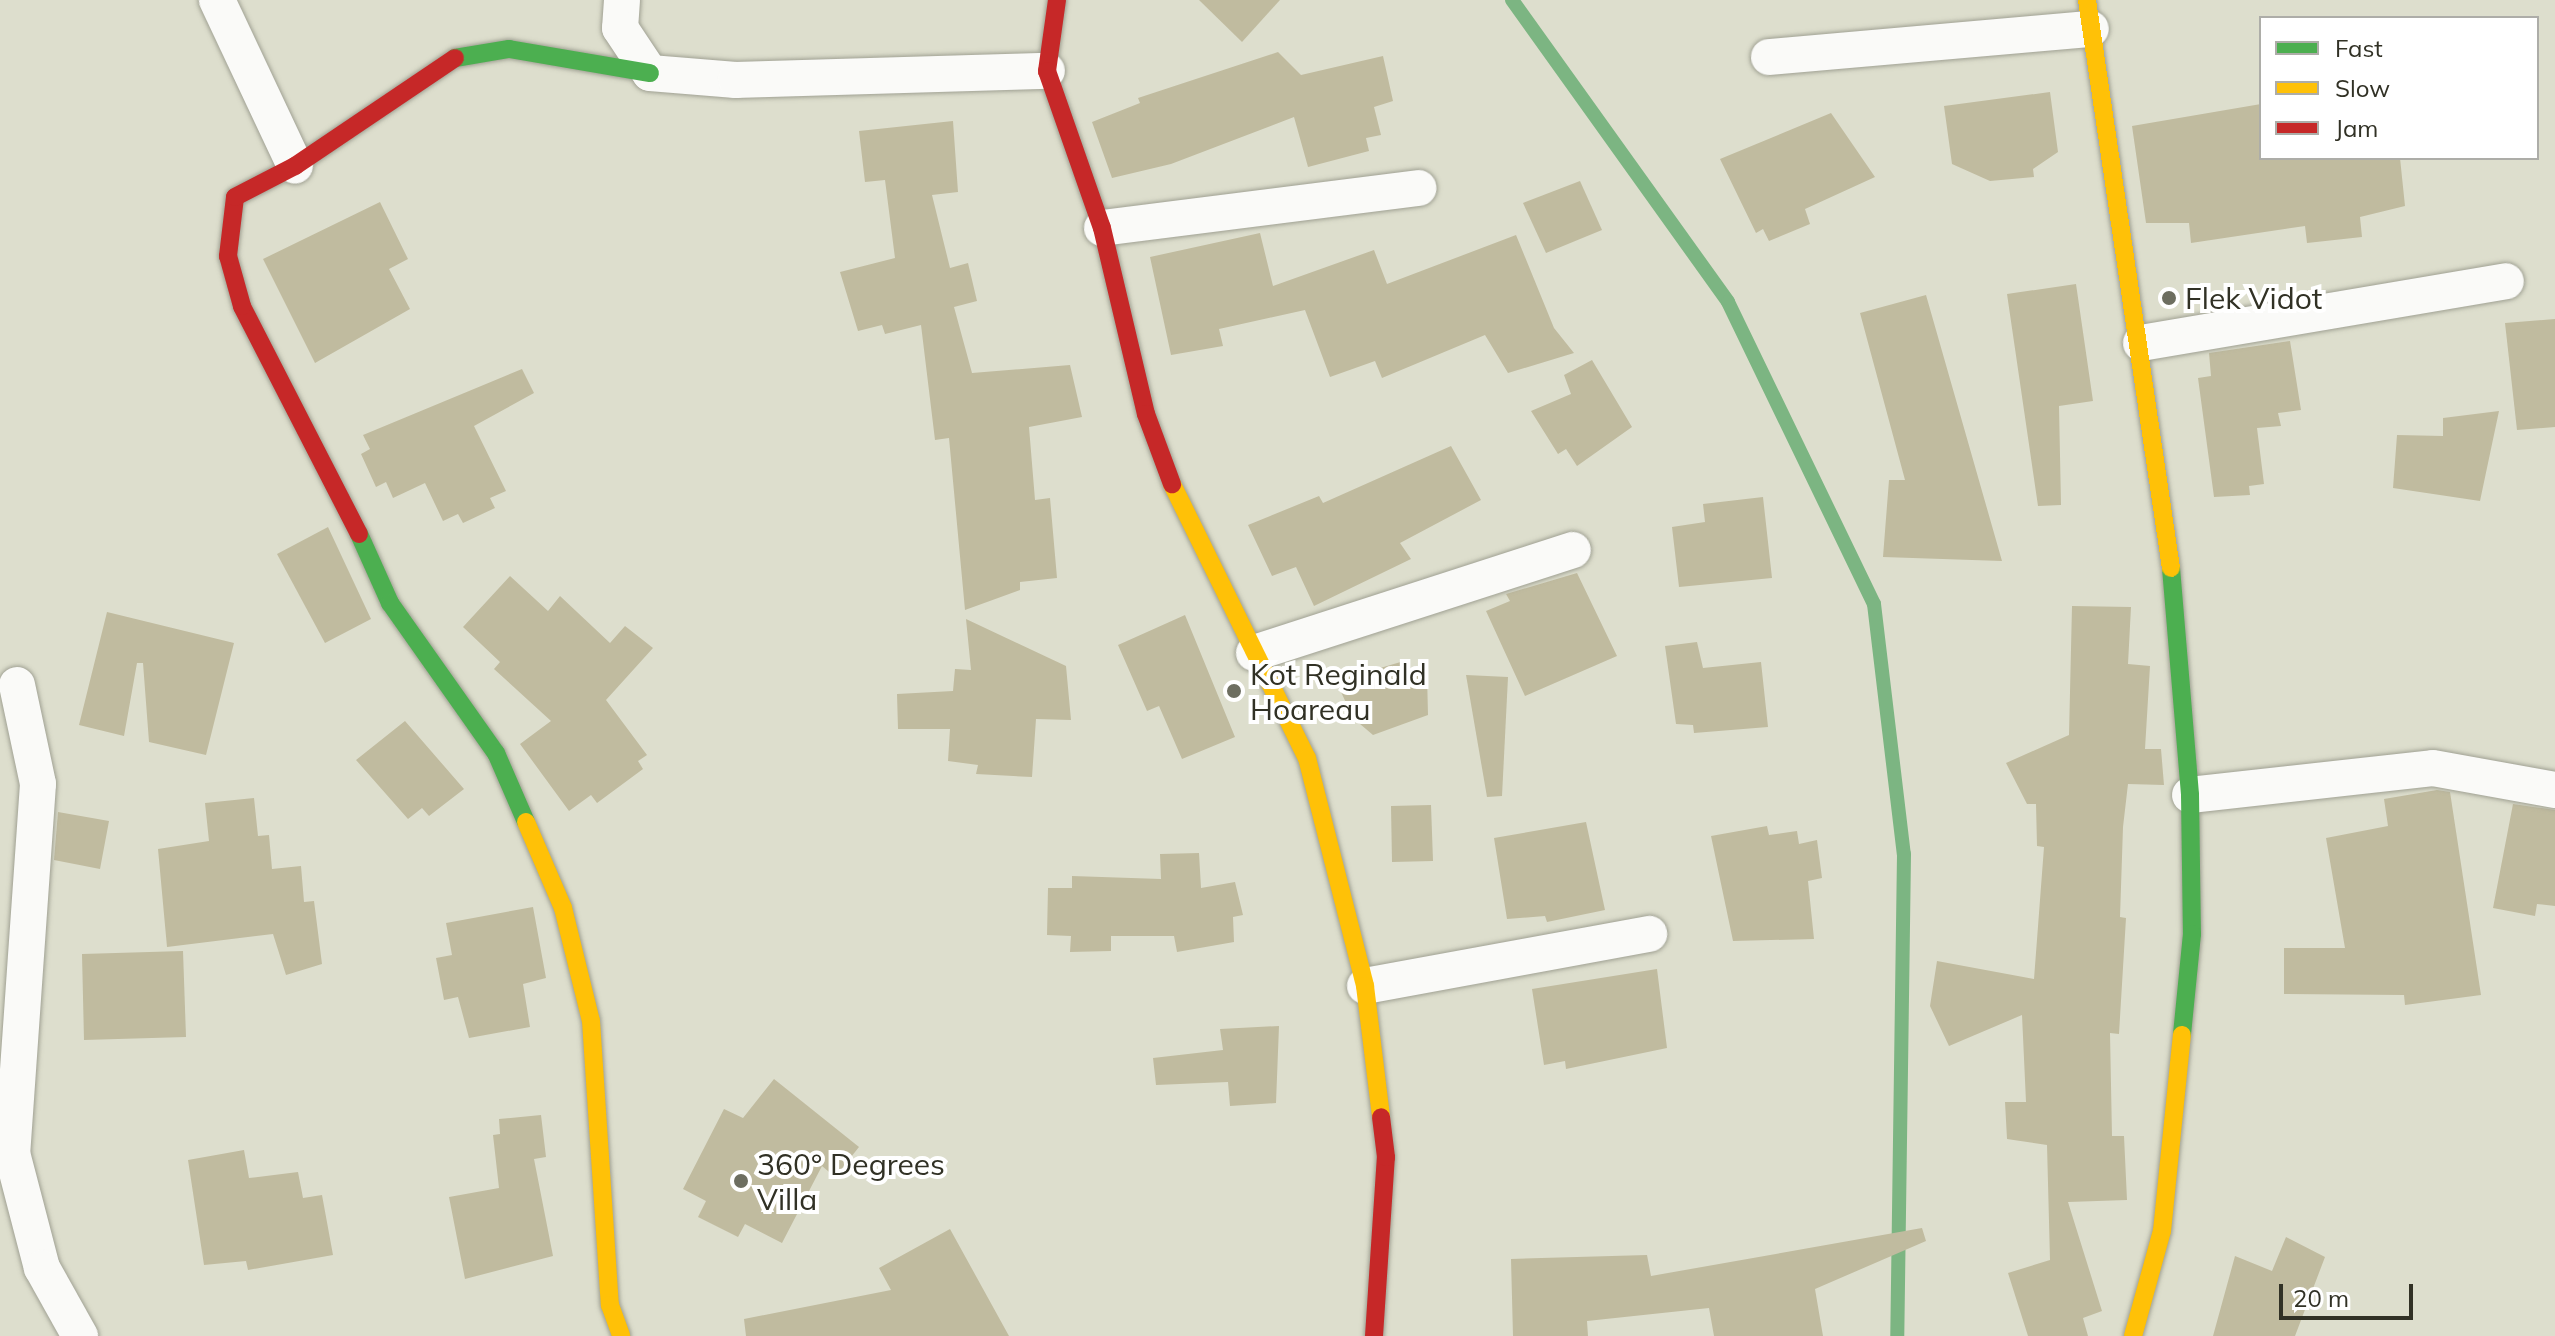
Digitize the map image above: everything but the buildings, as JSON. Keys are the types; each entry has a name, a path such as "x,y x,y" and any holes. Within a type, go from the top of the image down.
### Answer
{"street":[{"path":"217,0 295,166"},
{"path":"622,0 620,28 650,73"},
{"path":"1057,0 1047,71 1102,228 1146,414 1184,515 1307,758 1365,986 1386,1157 1374,1336"},
{"path":"1769,57 2089,14 2141,343 2171,570 2190,795 2192,934 2162,1231 2133,1336"},
{"path":"621,1336 610,1305 591,1021 563,908 496,753 390,603 327,462 242,306 228,256 235,197 295,166 408,82 472,52 509,49 650,73 736,80 1047,71"},
{"path":"1102,228 1418,188"},
{"path":"2141,343 2506,281"},
{"path":"1254,653 1573,550"},
{"path":"17,685 38,784 12,1153 42,1268 80,1336"},
{"path":"2190,795 2433,768 2555,790"},
{"path":"1365,986 1649,934"}],"waterway":[{"path":"1512,0 1728,302 1874,604 1904,854 1897,1336"}],"traffic: fast":[{"path":"455,58 509,49 650,73"},
{"path":"359,534 390,603 496,753 526,822"},
{"path":"2171,568 2190,795 2192,934 2182,1035"}],"traffic: slow":[{"path":"2087,0 2171,568"},
{"path":"1172,484 1307,758 1365,986 1381,1117"},
{"path":"526,822 563,908 591,1021 610,1305 621,1336"},
{"path":"2133,1336 2162,1231 2182,1035"}],"traffic: jam":[{"path":"1057,0 1047,71 1102,228 1146,414 1172,484"},
{"path":"359,534 242,306 228,256 235,197 295,166 455,58"},
{"path":"1374,1336 1386,1157 1381,1117"}],"place":[{"name":"Flek Vidot","path":"2169,298"},
{"name":"Kot Reginald Hoareau","path":"1234,691"},
{"name":"360° Degrees Villa","path":"741,1181"}]}
